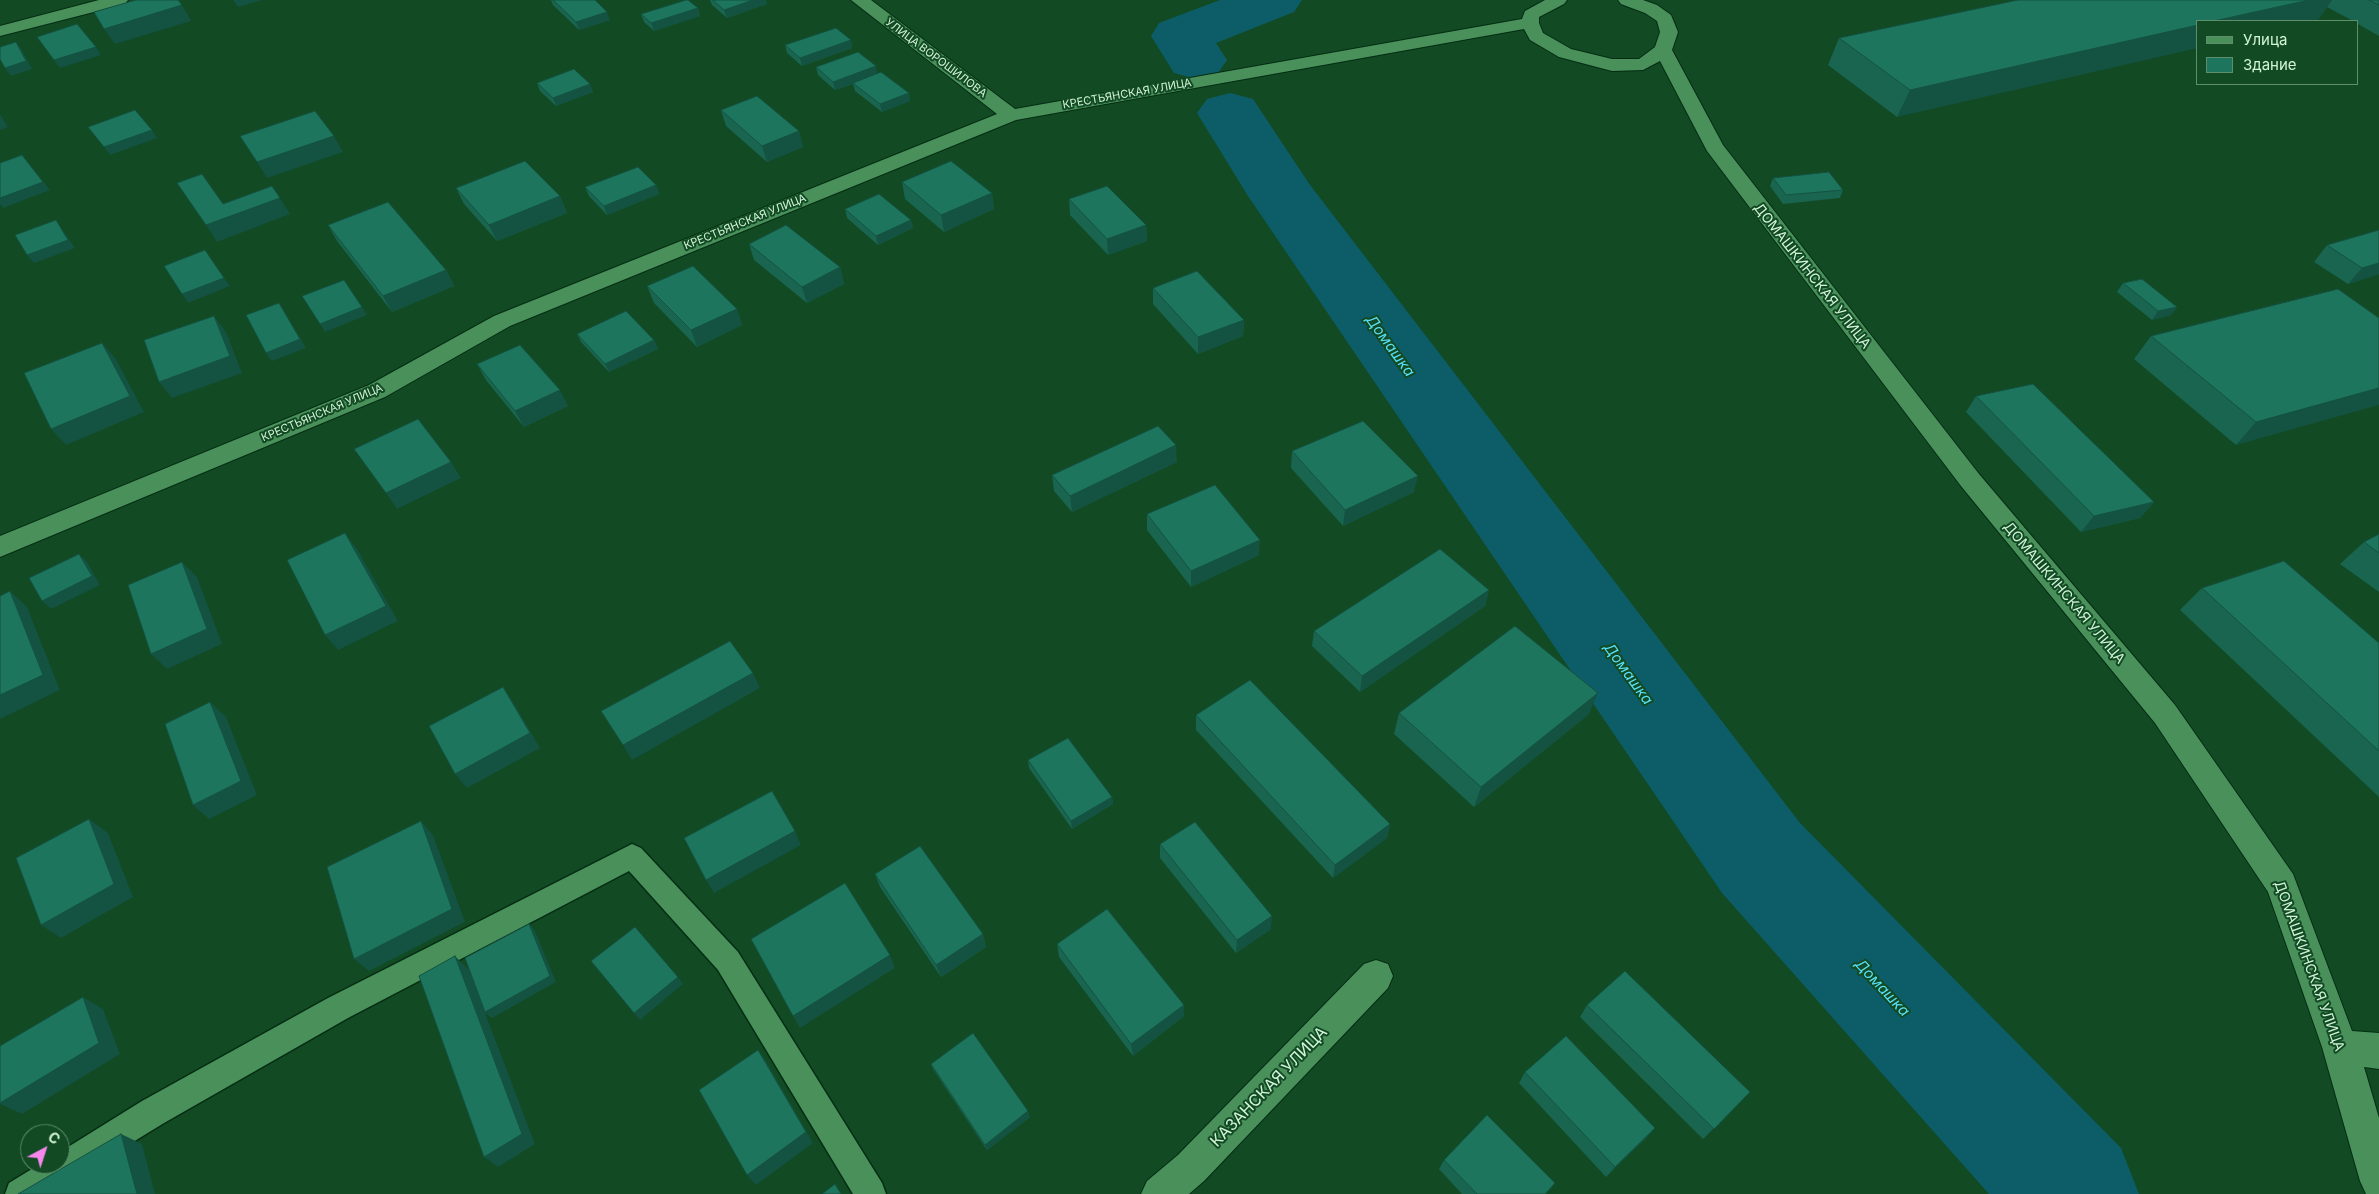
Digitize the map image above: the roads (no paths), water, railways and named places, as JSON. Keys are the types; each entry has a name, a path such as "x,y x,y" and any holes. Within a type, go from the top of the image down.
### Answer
{"street":[{"path":"0,31 119,0"},
{"name":"УЛИЦА ВОРОШИЛОВА","path":"860,0 1011,115"},
{"path":"1558,0 1531,15 1530,23 1536,36 1565,54 1612,65 1643,64 1662,50 1669,32 1665,19 1670,0"},
{"path":"1627,0 1651,9 1665,19"},
{"name":"КРЕСТЬЯНСКАЯ УЛИЦА","path":"0,547 377,391 502,321 1011,115 1530,23"},
{"name":"ДОМАШКИНСКАЯ УЛИЦА","path":"1662,50 1714,148 1970,480 2165,714 2282,885 2340,1047 2379,1181"},
{"name":"КАЗАНСКАЯ УЛИЦА","path":"1160,1194 1191,1168 1376,976"},
{"path":"2340,1047 2379,1051"}],"lane":[{"path":"20,1194 153,1112 338,1008 632,856 728,961 871,1194"}],"waterway":[{"name":"Домашка","path":"1196,60 1181,36 1273,0"},
{"name":"Домашка","path":"1230,113 1283,196 1761,858 2075,1194"}]}
